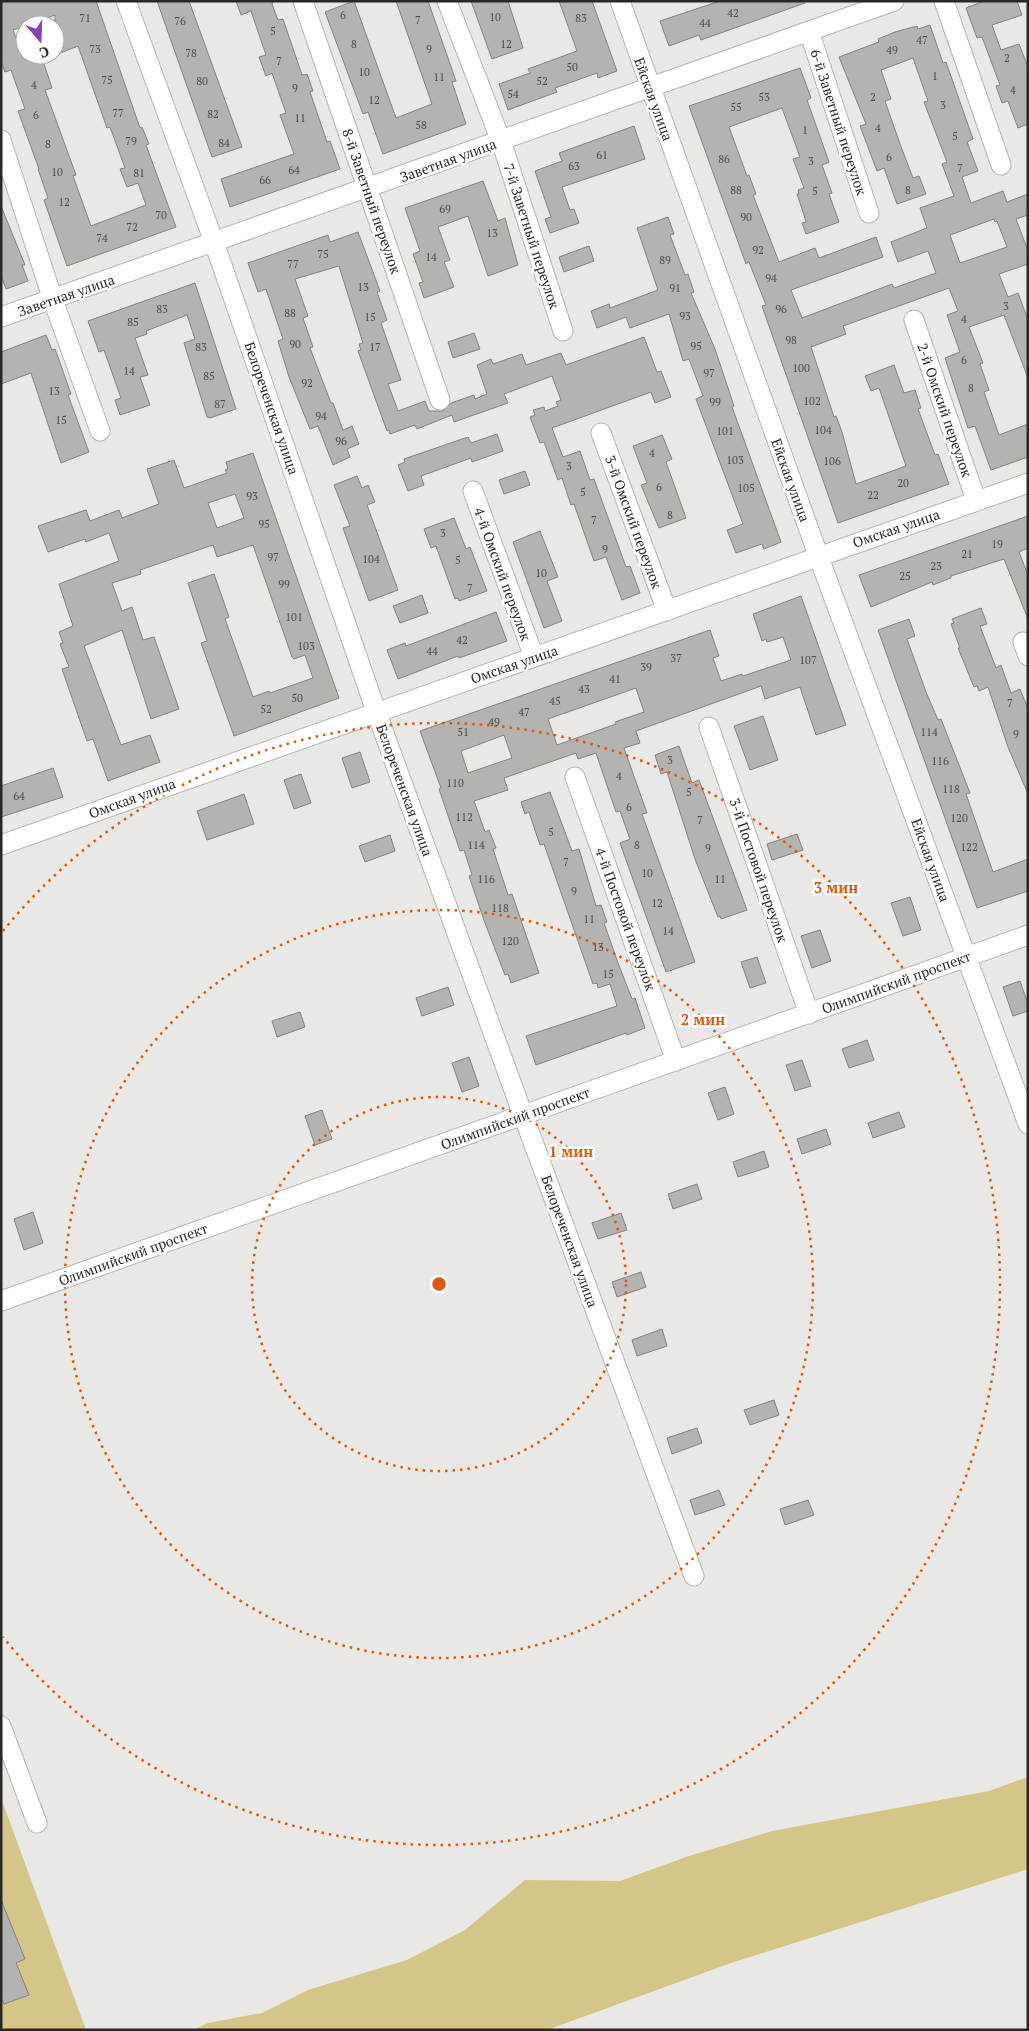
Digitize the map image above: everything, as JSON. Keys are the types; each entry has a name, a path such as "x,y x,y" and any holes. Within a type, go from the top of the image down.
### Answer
{"street":[{"name":"Белореченская улица","path":"126,1 214,242 376,711 694,1576"},
{"name":"8-й Заветный переулок","path":"303,1 440,400"},
{"name":"7-й Заветный переулок","path":"447,1 501,140 563,331"},
{"name":"Ейская улица","path":"620,1 818,555 1028,1124"},
{"name":"Заветная улица","path":"1,318 809,31 871,5 894,1"},
{"path":"944,1 1001,165"},
{"name":"6-й Заветный переулок","path":"809,31 869,213"},
{"path":"1,140 53,300 100,431"},
{"name":"2-й Омский переулок","path":"914,320 976,500"},
{"name":"3-й Омский переулок","path":"601,433 667,611"},
{"name":"Омская улица","path":"1,845 376,711 667,611 818,555 1028,483"},
{"name":"4-й Омский переулок","path":"473,491 534,657"},
{"name":"3-й Постовой переулок","path":"709,726 809,1014"},
{"name":"4-й Постовой переулок","path":"575,777 676,1061"},
{"name":"Олимпийский проспект","path":"1,1300 1028,935"},
{"path":"1,1726 37,1823"}],"shaded area":[{"path":"1028,1777 1028,1869 731,1963 547,2030 193,2030 208,2023 262,2013 308,1990 407,1960 465,1930 525,1880 620,1881 689,1856 772,1831 989,1791"},
{"path":"1,1798 86,2030 1,2030"}],"building":[{"path":"1,1 96,1 140,128 142,127 149,144 146,145 176,227 67,266 44,200 48,198 39,169 18,111 25,109 11,70 5,72 1,61","holes":["15,15 65,15 65,51 78,46 107,128 110,127 125,168 120,169 127,187 138,183 146,205 91,226 73,176 76,175 45,90 52,88 44,65 15,65 15,36 13,30 15,29"]},
{"path":"157,1 189,1 242,147 212,157"},
{"path":"236,1 274,1 272,4 278,20 283,19 302,75 307,74 313,91 310,92 327,142 330,141 340,169 230,207 221,179 294,154 280,115 286,113 272,73 266,76 259,57 266,55 251,11 241,15"},
{"path":"354,1 396,118 432,104 396,1 428,1 456,81 452,82 466,124 383,154 368,112 363,114 325,12"},
{"path":"471,1 508,1 523,48 492,59"},
{"path":"559,1 592,1 617,71 598,78 597,73 555,88 557,92 508,110 499,84 530,73 528,69 577,51"},
{"path":"720,1 805,1 805,3 701,40 699,35 669,46 660,21"},
{"path":"984,1 1017,1 1022,15 992,25 1001,50 1019,44 1028,67 1028,124 1018,128 1008,101 1002,103 996,86 1000,85 982,37 977,38 966,8"},
{"path":"930,25 943,63 946,62 973,139 967,142 978,171 962,177 971,203 1003,191 1007,202 1028,194 1028,215 1016,219 1028,251 1028,264 999,274 1008,297 1018,293 1028,320 1028,378 1004,315 969,327 983,363 980,364 989,390 984,392 999,435 1028,424 1028,457 991,470 975,426 968,428 945,358 960,352 947,315 958,311 949,288 843,326 846,334 811,347 834,417 836,416 842,432 856,484 906,466 879,388 871,391 865,376 894,365 904,393 915,390 921,408 918,409 935,455 938,454 949,484 838,523 762,306 766,305 749,262 746,264 689,106 800,68 811,98 807,100 829,162 822,165 832,193 829,194 839,222 806,234 802,223 806,222 797,194 799,194 798,190 804,188 793,159 800,157 782,108 729,127 747,176 749,175 756,194 753,195 779,262 815,248 819,258 876,237 883,257 791,290 802,318 892,284 894,288 936,273 928,251 898,262 891,242 927,228 920,208 954,196 942,164 947,162 924,102 928,101 913,58 881,70 891,99 885,101 900,144 913,178 919,176 926,194 897,204 884,168 877,171 860,126 866,124 839,57 879,42 878,39 895,32 917,26 918,29","holes":["994,219 995,222 997,221 1007,247 960,263 950,235"]},
{"path":"634,126 645,159 562,187 570,210 574,209 579,223 550,233 545,219 551,217 535,171 562,161 559,153"},
{"path":"483,181 498,221 505,218 518,265 488,276 468,216 438,227 450,260 444,262 454,287 424,298 419,283 423,282 413,254 420,251 405,208"},
{"path":"1,206 25,265 22,265 28,281 6,289 1,276"},
{"path":"668,217 674,234 670,235 685,275 688,274 694,292 691,293 715,349 734,406 732,407 781,542 764,549 762,544 736,553 727,530 743,524 696,399 703,396 689,359 683,361 669,314 630,328 626,317 597,328 591,311 609,304 610,308 658,290 637,228"},
{"path":"358,232 380,291 377,292 387,320 381,323 401,380 388,384 398,411 425,401 429,411 443,411 451,403 474,395 475,399 487,394 477,365 491,359 493,364 522,354 526,365 561,353 566,365 644,337 657,372 661,371 671,397 655,403 651,392 552,428 563,457 580,451 590,480 594,479 626,567 630,566 640,593 622,600 606,557 594,561 574,504 571,505 562,478 558,480 544,442 540,443 530,417 535,415 533,410 544,407 545,411 558,406 556,402 561,400 552,376 504,394 508,403 454,422 452,415 417,429 415,425 390,434 389,430 387,431 358,351 361,350 359,344 363,343 339,266 295,279 308,316 303,318 313,347 310,348 331,403 333,403 343,430 352,426 359,444 347,449 350,457 333,465 318,426 310,429 289,377 278,341 283,339 266,289 258,292 248,263 328,235 330,242"},
{"path":"589,246 594,261 564,272 559,257"},
{"path":"195,283 236,409 210,418 207,417 184,343 195,339 187,315 146,331 147,334 135,338 148,375 140,377 150,405 120,415 115,400 121,398 104,350 99,352 88,321"},
{"path":"474,333 480,349 453,358 448,342"},
{"path":"46,335 52,350 55,349 71,394 68,395 89,452 61,463 31,373 1,384 1,352"},
{"path":"497,434 503,451 472,462 471,458 421,476 424,485 408,491 398,465 405,462 404,459 468,437 471,443"},
{"path":"662,435 672,459 666,462 686,518 659,528 641,485 647,483 633,446"},
{"path":"253,453 339,698 234,736 201,643 207,641 188,583 214,574 229,617 225,619 253,697 313,678 305,655 294,659 292,657 253,545 217,557 213,545 140,570 141,574 112,583 122,611 132,607 143,640 154,637 179,709 151,719 122,630 84,646 121,745 150,735 160,762 108,781 93,739 87,741 62,669 69,667 60,644 63,643 59,632 73,626 59,584 119,561 109,533 86,542 85,539 48,552 38,526 86,510 90,521 119,510 122,518 159,504 147,469 174,460 184,488 227,473 225,470 228,469 226,462","holes":["235,494 244,518 217,528 208,503"]},
{"path":"525,471 530,485 504,494 499,480"},
{"path":"357,476 362,488 368,485 375,502 367,505 398,590 369,601 343,528 350,526 334,485"},
{"path":"1028,516 1028,548 1019,552 1028,575 1028,619 1004,559 951,576 951,578 933,585 932,582 871,607 859,575"},
{"path":"454,518 466,549 470,547 487,591 459,601 458,598 455,599 436,546 431,548 424,529"},
{"path":"540,531 558,577 547,581 562,621 544,628 513,542"},
{"path":"422,595 428,613 400,623 393,606"},
{"path":"801,596 846,725 816,735 800,687 765,699 761,686 636,731 640,743 624,748 647,813 642,814 695,962 666,972 620,843 630,839 620,811 616,812 596,753 578,759 576,753 504,778 508,790 474,801 485,832 489,830 496,848 493,849 508,895 512,894 539,973 511,983 508,974 505,975 485,923 469,876 472,875 464,850 460,851 439,789 441,788 420,731 710,630 719,656 713,658 721,681 742,674 743,676 791,660 783,637 767,642 766,639 762,641 753,614","holes":["636,688 644,712 557,745 548,719","504,735 512,758 468,773 461,751"]},
{"path":"981,608 987,624 980,626 996,668 1001,665 1011,693 1020,689 1028,709 1028,794 1008,747 988,687 979,691 977,686 974,687 958,648 960,648 951,624 954,623 952,619"},
{"path":"496,612 507,641 459,658 458,656 398,679 387,650 405,643 406,646"},
{"path":"909,619 915,636 907,639 926,692 938,720 941,719 970,793 966,794 993,872 1028,859 1028,891 977,908 878,630"},
{"path":"763,716 778,760 750,770 734,726"},
{"path":"679,746 692,783 699,780 747,910 721,919 720,916 718,917 695,859 667,772 661,774 655,755"},
{"path":"360,752 370,782 352,788 342,758"},
{"path":"53,768 63,797 1,817 1,786"},
{"path":"301,774 311,803 294,809 284,780"},
{"path":"550,792 572,851 579,849 596,906 601,905 607,922 604,923 618,963 632,999 635,998 645,1028 536,1065 526,1036 617,1006 610,984 598,988 597,983 593,984 544,844 540,845 529,812 525,814 521,802"},
{"path":"244,794 254,824 207,840 197,811"},
{"path":"797,834 803,850 772,860 767,844"},
{"path":"390,835 395,851 365,862 359,846"},
{"path":"910,897 921,930 903,936 891,903"},
{"path":"820,930 831,961 812,968 801,936"},
{"path":"757,957 766,983 750,988 741,962"},
{"path":"1020,981 1028,1004 1028,1011 1013,1016 1003,987"},
{"path":"448,987 454,1005 422,1016 416,998"},
{"path":"300,1012 305,1027 277,1037 272,1021"},
{"path":"867,1040 874,1060 849,1068 842,1049"},
{"path":"469,1057 479,1086 462,1092 452,1063"},
{"path":"802,1060 811,1086 795,1091 786,1065"},
{"path":"725,1087 734,1114 718,1120 708,1093"},
{"path":"322,1110 332,1139 315,1145 305,1116"},
{"path":"899,1112 905,1127 873,1138 868,1123"},
{"path":"826,1129 831,1144 802,1154 797,1139"},
{"path":"764,1151 769,1167 738,1177 733,1162"},
{"path":"697,1184 702,1199 673,1209 668,1194"},
{"path":"33,1212 43,1243 24,1250 14,1219"},
{"path":"621,1213 627,1230 598,1239 592,1223"},
{"path":"641,1272 646,1287 617,1297 612,1282"},
{"path":"662,1329 667,1346 637,1356 632,1340"},
{"path":"774,1400 779,1415 750,1425 744,1410"},
{"path":"697,1428 702,1443 672,1454 667,1438"},
{"path":"719,1490 725,1505 695,1515 690,1500"},
{"path":"808,1500 814,1515 785,1525 780,1509"},
{"path":"1,1900 25,1959 16,1963 29,1995 4,2004 1,1997"}]}
